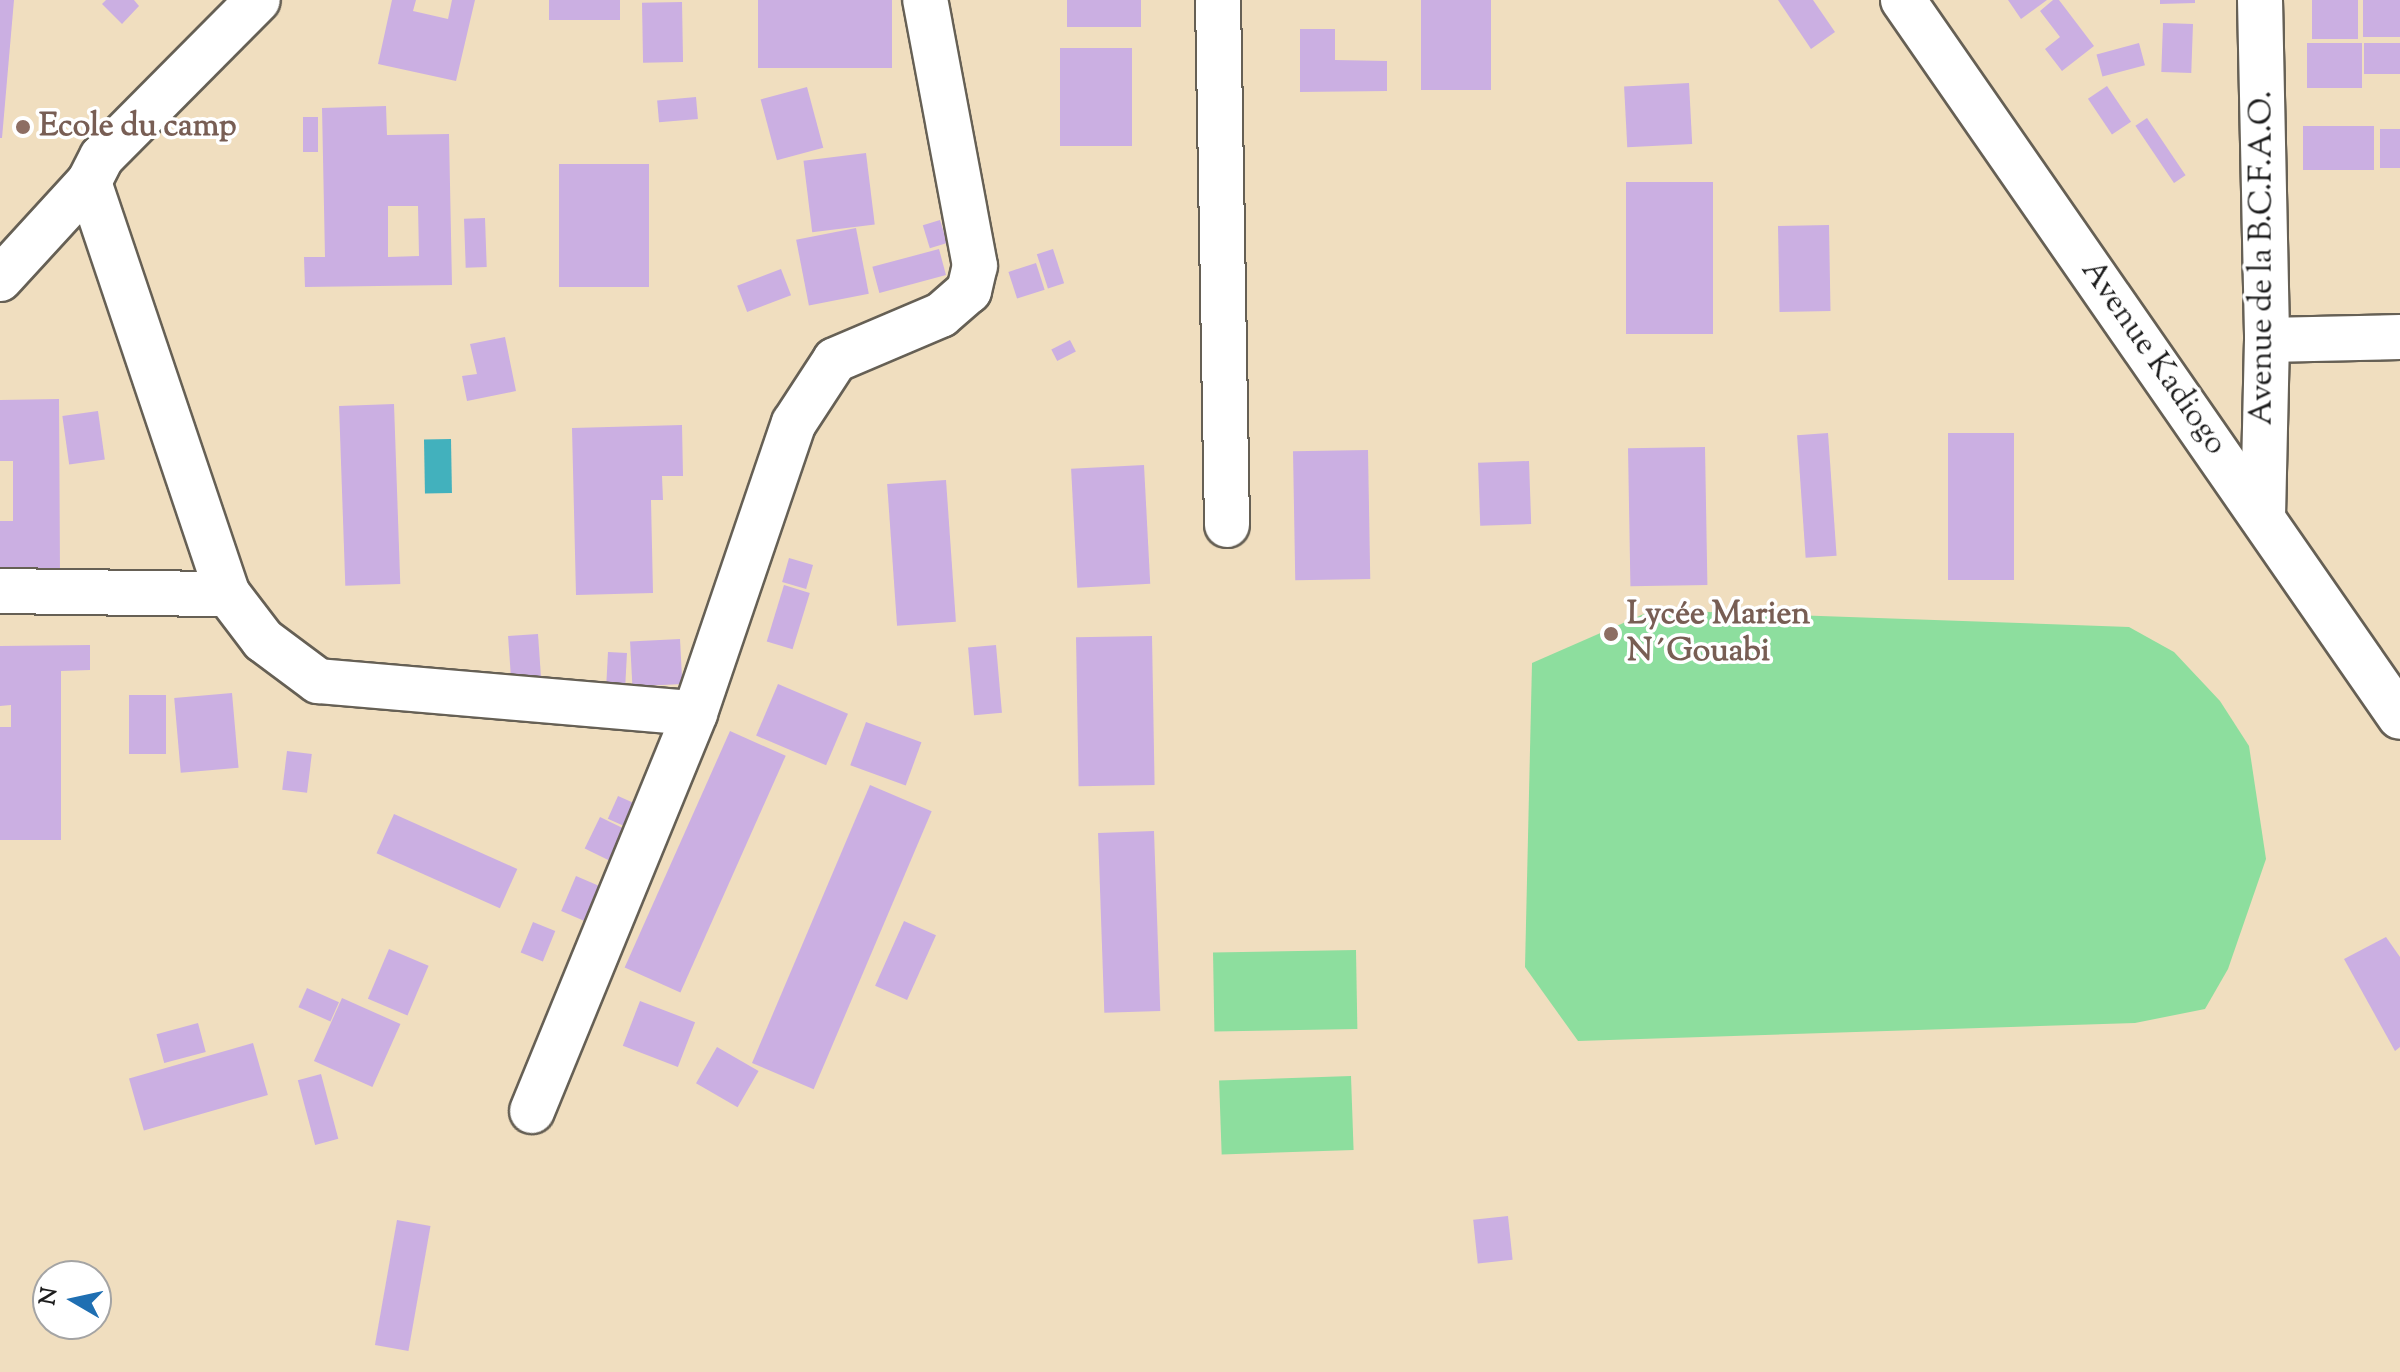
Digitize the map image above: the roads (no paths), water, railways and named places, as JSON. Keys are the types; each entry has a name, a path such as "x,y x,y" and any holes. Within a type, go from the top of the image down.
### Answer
{"main road":[{"path":"0,279 89,182 102,157 258,0"},
{"path":"532,1111 695,713 794,423 835,360 941,315 969,291 975,266 925,0"},
{"path":"1218,0 1227,525"},
{"name":"Avenue Kadiogo","path":"1903,0 2400,717"},
{"name":"Avenue de la B.C.F.A.O.","path":"2260,0 2267,340 2263,516"},
{"path":"89,182 228,594 263,640 318,681 695,713"},
{"path":"2267,340 2400,337"},
{"path":"0,591 228,594"}],"water":[{"path":"424,439 451,439 452,493 425,493"}],"place":[{"name":"Ecole du camp","path":"23,127"},
{"name":"Lycée Marien N´Gouabi","path":"1611,634"}]}
